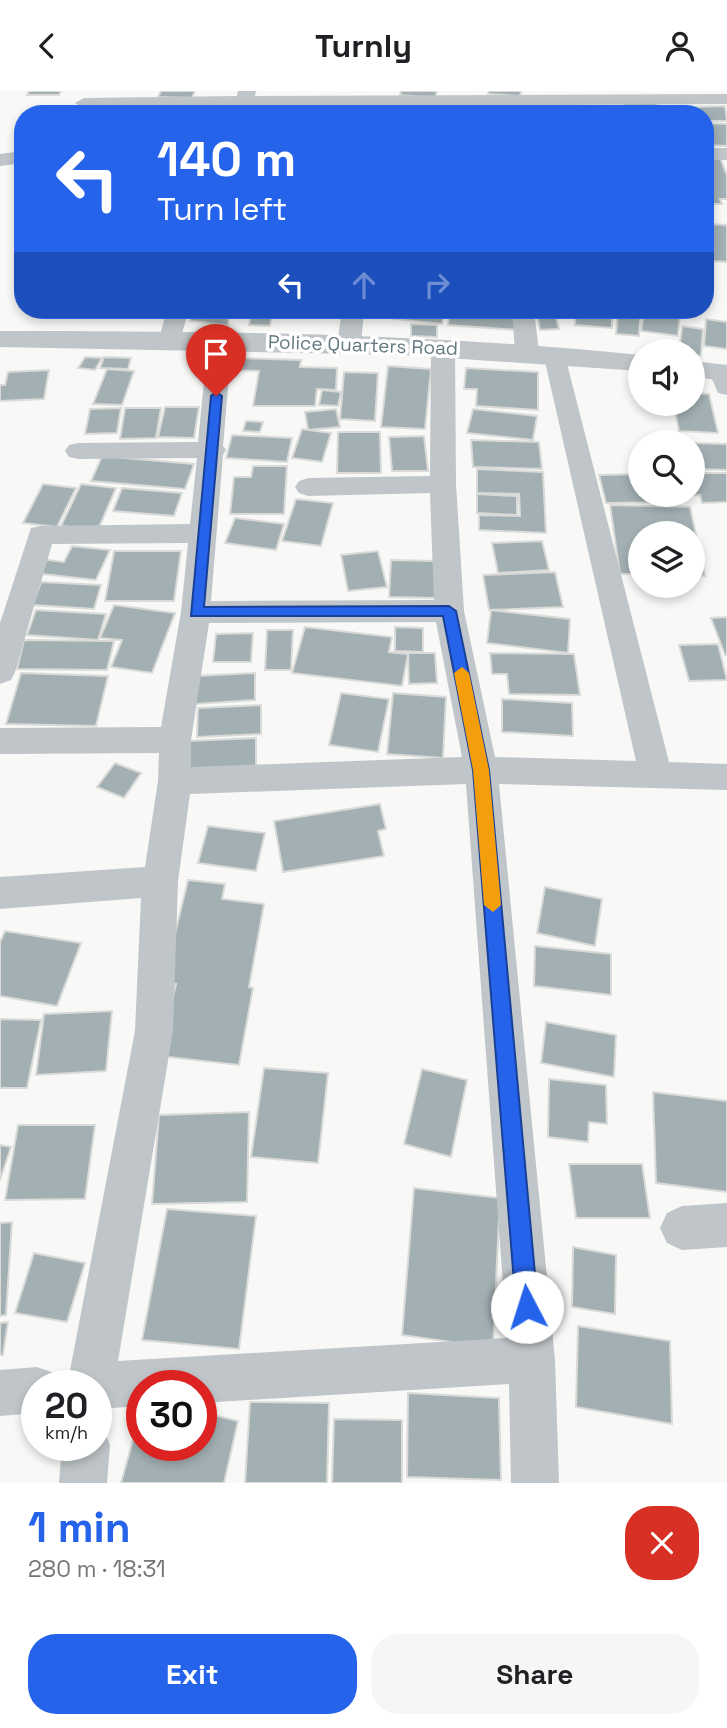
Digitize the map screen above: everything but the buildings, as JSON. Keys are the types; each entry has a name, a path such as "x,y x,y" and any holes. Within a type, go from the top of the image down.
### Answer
{"street":[{"path":"82,102 246,96 483,102 727,99"},
{"path":"171,338 176,319"},
{"path":"349,345 352,319"},
{"path":"524,319 527,351"},
{"name":"Police Quarters Road","path":"0,339 171,338 527,351 628,362"},
{"path":"94,1370 154,1031 160,881 175,781 175,740 196,612 213,450 220,341"},
{"path":"443,348 443,484 449,611 481,770 532,1360 534,1483"},
{"path":"555,353 655,773"},
{"path":"705,372 725,378"},
{"path":"78,451 213,450"},
{"path":"309,487 443,484"},
{"path":"0,672 41,535 204,533"},
{"path":"196,612 449,611"},
{"path":"0,741 175,740"},
{"path":"175,781 481,770 727,777"},
{"path":"0,893 160,881"},
{"path":"682,1228 727,1225"},
{"path":"112,1385 532,1360"},
{"path":"0,1393 21,1391"},
{"path":"83,1483 85,1461"}],"slow traffic":[{"path":"462,673 481,770 493,905"}],"route":[{"path":"216,396 196,612 449,611 481,770 527,1307"}]}
